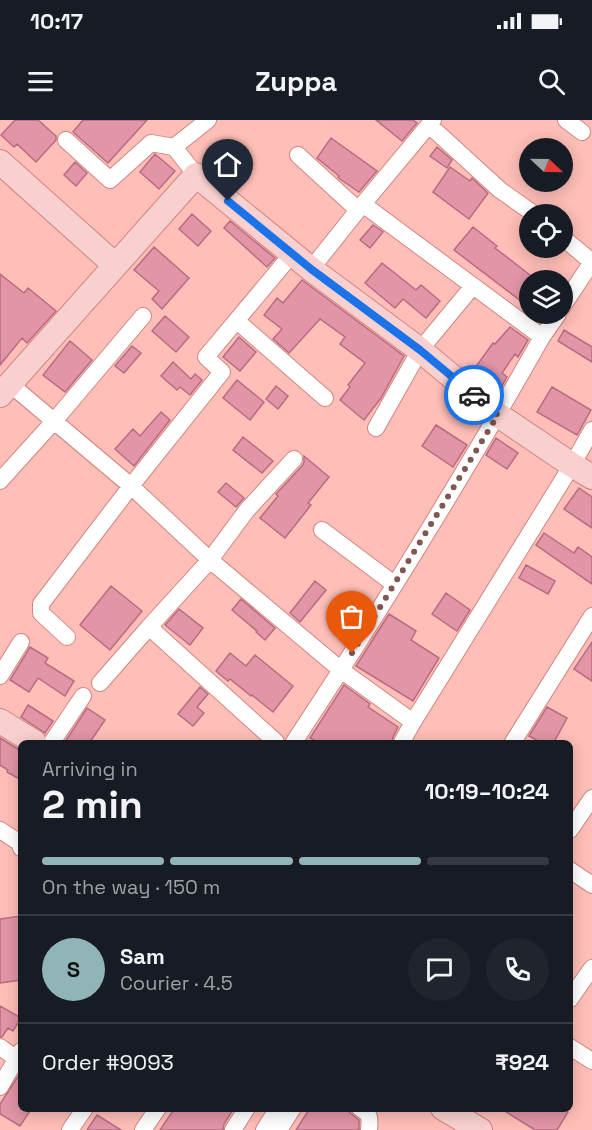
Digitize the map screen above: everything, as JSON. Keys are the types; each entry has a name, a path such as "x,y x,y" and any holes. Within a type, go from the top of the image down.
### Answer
{"street":[{"path":"174,147 208,120"},
{"path":"566,120 582,132"},
{"path":"311,269 431,123 500,190 520,204"},
{"path":"66,140 110,180 151,143 174,147 196,175 292,254 420,350 498,415 582,471"},
{"path":"298,155 361,207 542,337"},
{"path":"0,162 115,265"},
{"path":"196,175 5,389 54,420 131,486 210,560 341,670 413,722"},
{"path":"573,246 592,262 573,290"},
{"path":"67,637 41,614 41,604 222,372 206,357 292,254"},
{"path":"376,428 420,350 473,286"},
{"path":"0,481 143,316"},
{"path":"237,321 325,398"},
{"path":"295,740 498,415 551,324"},
{"path":"403,740 582,471 592,430"},
{"path":"100,682 210,560 247,510 294,459"},
{"path":"322,530 394,584"},
{"path":"514,740 592,616"},
{"path":"149,627 274,740"},
{"path":"0,676 21,642"},
{"path":"53,740 83,696"},
{"path":"0,722 31,740"},
{"path":"573,826 592,798"},
{"path":"0,830 18,842"},
{"path":"573,872 592,885"},
{"path":"573,995 592,968"},
{"path":"0,1047 18,1056"},
{"path":"573,1049 592,1061"},
{"path":"0,1087 18,1060"},
{"path":"70,1130 82,1112"},
{"path":"143,1130 155,1112"},
{"path":"233,1130 244,1112"},
{"path":"264,1130 276,1112"},
{"path":"279,1130 290,1112"},
{"path":"367,1112 370,1119 369,1130"},
{"path":"449,1112 480,1130"}],"building":[{"path":"15,120 38,120 56,136 56,140 36,162 17,144 14,147 1,135"},
{"path":"83,120 147,120 108,163 73,132"},
{"path":"376,120 413,120 417,123 402,141"},
{"path":"331,138 377,171 359,192 340,179 317,158"},
{"path":"437,147 452,160 447,168 430,156"},
{"path":"155,154 175,171 159,189 140,172"},
{"path":"75,162 87,173 76,186 64,175"},
{"path":"450,167 470,181 472,178 488,193 469,219 433,192"},
{"path":"192,214 211,231 198,246 179,229"},
{"path":"230,221 275,258 267,267 224,228"},
{"path":"373,225 383,232 370,248 360,240"},
{"path":"473,227 524,270 519,270 519,300 454,250"},
{"path":"154,247 189,278 162,309 152,299 159,291 134,270"},
{"path":"382,263 416,290 421,285 440,301 426,318 403,299 395,308 365,283"},
{"path":"0,274 24,293 28,288 56,311 27,343 22,338 0,365"},
{"path":"302,280 404,356 381,398 364,420 340,400 365,363 340,344 345,337 320,319 289,353 273,339 282,329 264,315 277,298 283,303"},
{"path":"165,316 189,337 176,352 152,331"},
{"path":"510,327 528,340 518,357 515,354 502,373 507,377 499,391 472,372 493,343 495,344"},
{"path":"564,330 592,347 592,362 558,341"},
{"path":"239,337 256,352 240,371 223,357"},
{"path":"70,341 92,360 65,392 43,375"},
{"path":"132,346 141,353 124,373 115,366"},
{"path":"173,362 191,379 195,374 202,380 190,395 180,387 177,390 161,376"},
{"path":"237,380 264,402 250,420 223,398"},
{"path":"276,386 288,396 278,409 266,399"},
{"path":"552,387 591,410 577,435 537,412"},
{"path":"161,412 170,420 134,466 115,449 133,429 140,436"},
{"path":"436,425 467,445 453,467 422,446"},
{"path":"243,437 273,461 262,473 233,450"},
{"path":"496,438 518,453 507,469 486,455"},
{"path":"304,456 329,477 308,503 311,505 285,538 260,518 278,496 276,494 302,466"},
{"path":"226,483 244,498 236,507 218,492"},
{"path":"579,488 592,497 592,528 564,509"},
{"path":"544,533 574,553 578,547 592,557 592,584 536,545"},
{"path":"526,565 555,581 548,594 519,578"},
{"path":"315,581 326,590 300,622 290,613"},
{"path":"111,586 142,611 110,650 80,625"},
{"path":"446,593 470,610 457,631 432,614"},
{"path":"241,599 275,628 265,640 232,610"},
{"path":"179,609 203,628 190,645 165,625"},
{"path":"389,614 416,631 411,640 439,658 413,701 356,666"},
{"path":"592,642 592,681 574,669"},
{"path":"30,647 48,658 45,663 74,681 65,696 38,678 29,692 10,680"},
{"path":"230,653 246,666 255,655 293,686 273,712 216,671"},
{"path":"344,685 370,704 368,707 398,727 392,740 314,740 310,738"},
{"path":"200,687 208,694 197,707 204,713 193,726 178,714"},
{"path":"28,705 53,721 45,733 21,717"},
{"path":"547,707 567,718 555,740 536,740 529,736"},
{"path":"87,708 105,720 91,740 66,740"},
{"path":"0,738 18,749 18,778 0,765"},
{"path":"18,916 18,980 0,983 0,919"},
{"path":"0,1006 18,1016 18,1023 13,1031 8,1028 0,1037"},
{"path":"18,1077 18,1112 29,1112 20,1126 0,1114 0,1104"},
{"path":"172,1112 232,1112 223,1130 160,1130"},
{"path":"307,1112 349,1112 359,1120 359,1130 296,1130"},
{"path":"506,1112 568,1112 557,1130 535,1130"},
{"path":"97,1115 121,1130 87,1130"}],"way so far":[{"path":"352,653 498,415 474,395"}],"route":[{"path":"228,201 311,269 420,350 474,395"}]}
